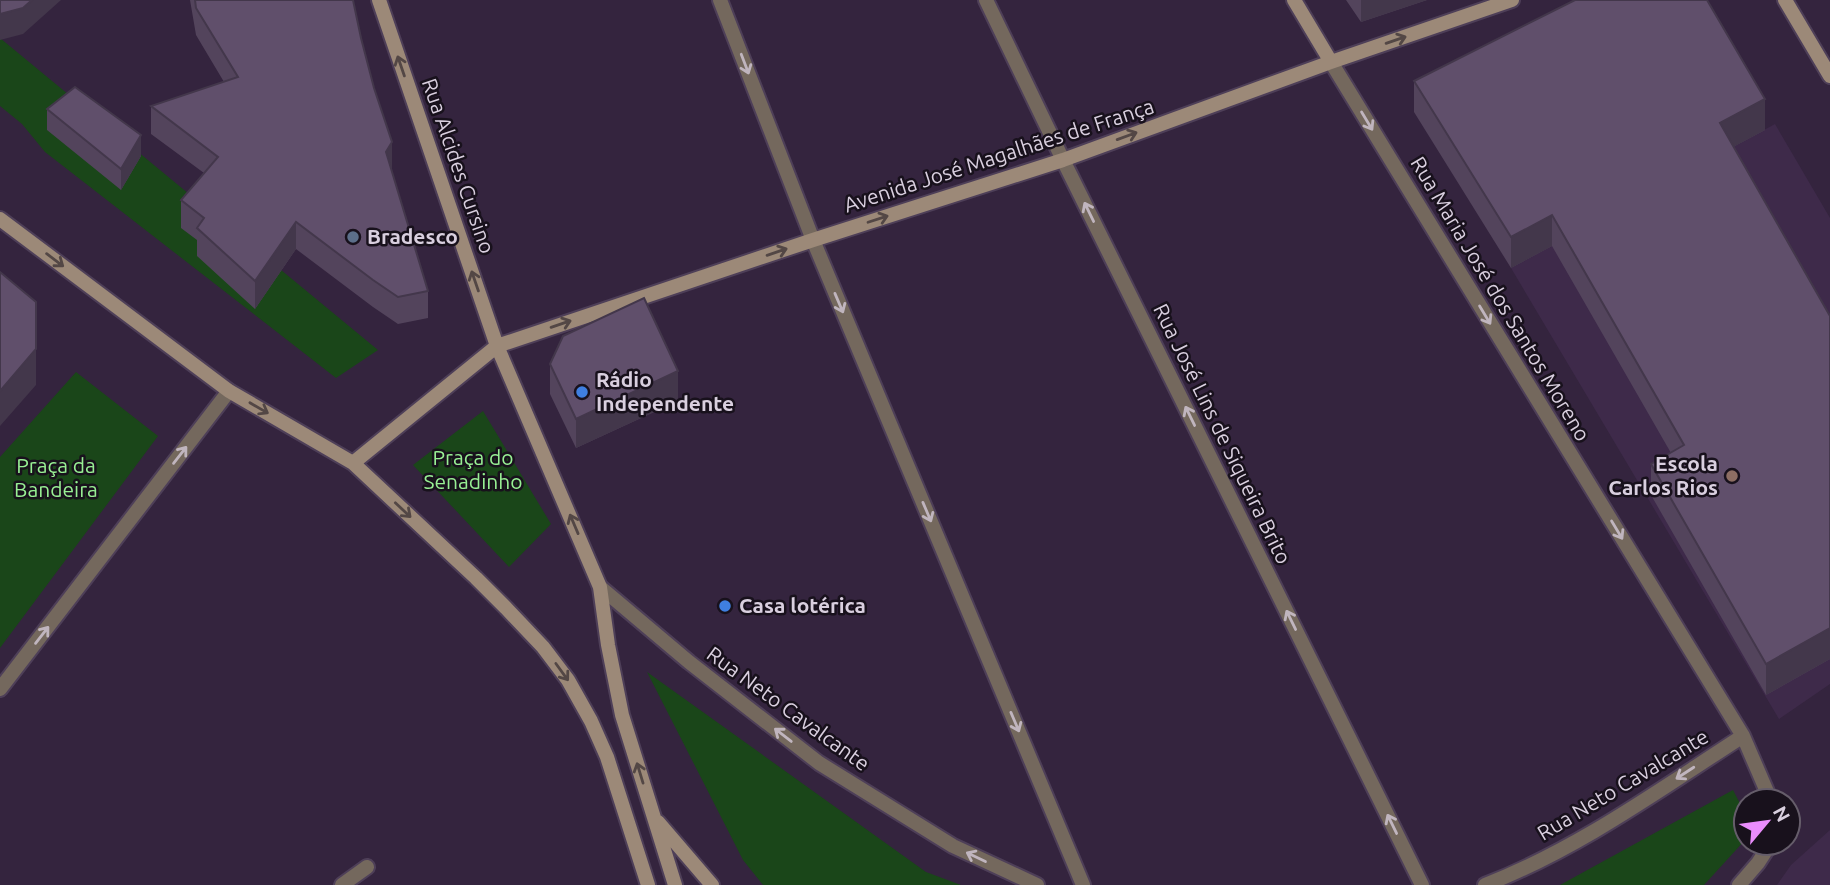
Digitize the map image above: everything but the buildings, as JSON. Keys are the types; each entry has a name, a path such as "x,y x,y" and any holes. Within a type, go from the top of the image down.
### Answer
{"main road":[{"name":"Rua Alcides Cursino","path":"379,0 497,346 600,587 622,715 676,885"},
{"path":"1294,0 1331,62"},
{"name":"Avenida José Magalhães de França","path":"497,346 1063,160 1331,62 1512,0"},
{"path":"1785,0 1830,76"},
{"path":"0,219 229,391 353,463 476,578 543,647 568,680 591,721 607,757 648,885"},
{"path":"353,463 497,346"},
{"path":"654,818 712,885"}],"street":[{"path":"720,0 813,240 1083,885"},
{"name":"Rua José Lins de Siqueira Brito","path":"986,0 1422,885"},
{"name":"Rua Maria José dos Santos Moreno","path":"1331,62 1743,736 1765,787"},
{"path":"0,689 229,391"},
{"name":"Rua Neto Cavalcante","path":"600,587 689,662 819,764 953,846 1038,885"},
{"name":"Rua Neto Cavalcante","path":"1485,885 1513,874 1594,832 1743,736"},
{"path":"1739,885 1762,857"},
{"path":"342,885 367,867"}],"shaded area":[{"name":"Escola Carlos Rios","path":"1775,124 1830,218 1830,684 1779,719 1511,268"},
{"path":"1830,830 1830,885 1777,885 1802,855"}],"green space":[{"path":"0,38 378,350 336,378 45,152 22,124 0,106"},
{"name":"Praça da Bandeira","path":"76,372 158,436 0,648 0,457"},
{"name":"Praça do Senadinho","path":"483,411 551,524 509,567 413,465"},
{"path":"647,672 926,872 961,885 763,885 743,860"},
{"path":"1732,791 1732,854 1704,885 1560,885"}],"place":[{"name":"Bradesco","path":"353,237"},
{"name":"Rádio Independente","path":"582,392"},
{"name":"Escola Carlos Rios","path":"1732,476"},
{"name":"Casa lotérica","path":"725,606"}]}
